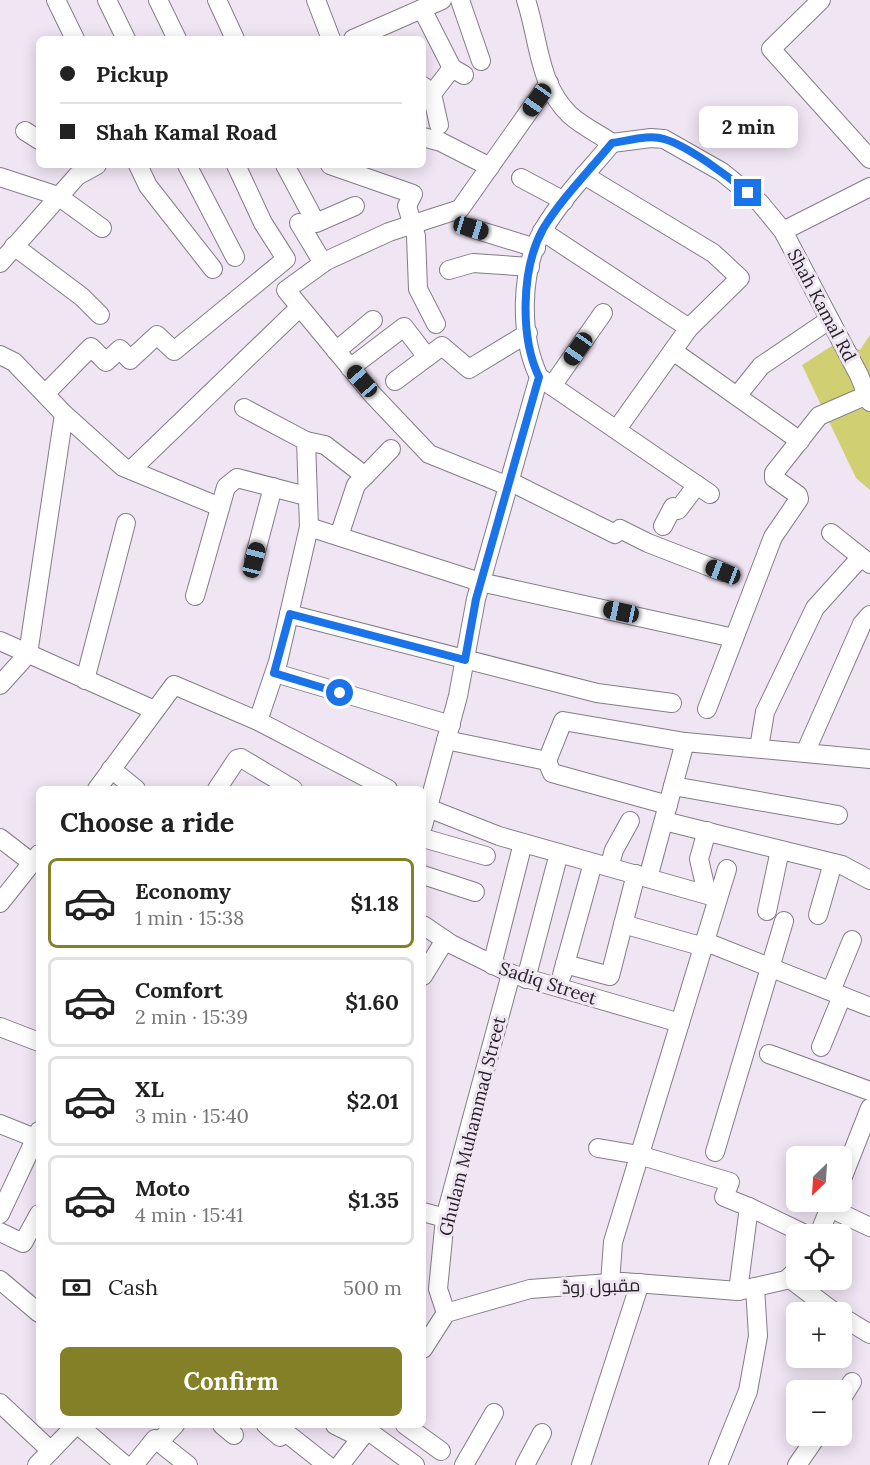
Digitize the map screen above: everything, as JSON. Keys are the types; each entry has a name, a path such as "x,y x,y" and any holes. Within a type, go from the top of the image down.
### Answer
{"street":[{"path":"56,0 74,36"},
{"path":"107,0 125,36"},
{"path":"159,0 176,36"},
{"path":"218,0 234,36"},
{"path":"316,0 330,36"},
{"path":"377,34 442,0"},
{"path":"460,0 481,61"},
{"path":"526,0 541,63 553,94 571,116 612,143 651,138 664,139 723,172 760,203 783,231"},
{"path":"821,0 771,49 870,159"},
{"path":"422,9 458,72 427,90 439,125"},
{"path":"549,83 460,209 389,232 323,263 286,290 350,368 429,454 508,483 615,534 620,529 648,543 723,572"},
{"path":"426,138 441,142 490,167"},
{"path":"612,143 564,201 539,240 530,267 525,315 530,359 546,381 703,490 678,510 673,507 663,526"},
{"path":"139,168 148,186 213,269"},
{"path":"189,168 235,257"},
{"path":"45,394 91,347 105,362 120,349 130,360 157,335 174,351 286,260 262,223 237,168"},
{"path":"287,168 316,223 355,207"},
{"path":"339,168 413,194 407,206 413,224 418,289 436,324"},
{"path":"0,263 58,196 72,170"},
{"path":"584,176 713,253 740,278 689,328 617,429"},
{"path":"0,177 58,196 102,228"},
{"path":"521,178 564,201"},
{"name":"Shah Kamal Rd","path":"869,399 859,375 783,231 870,188"},
{"path":"299,223 323,263"},
{"path":"471,228 539,240 689,328"},
{"path":"14,246 82,297 100,315"},
{"path":"449,270 473,263 530,267"},
{"path":"131,471 299,308"},
{"path":"426,810 448,733 480,582 508,483 546,381 603,313"},
{"path":"336,351 373,320"},
{"path":"737,396 761,366 829,320"},
{"path":"350,368 404,327 427,357"},
{"path":"395,381 442,346 469,369 528,333"},
{"path":"673,351 800,441"},
{"path":"0,355 14,362 64,414 123,467 220,507"},
{"path":"708,709 773,537 799,499 798,495 774,475 819,416 869,399"},
{"path":"244,408 306,441 325,445 365,477"},
{"path":"0,685 27,654 64,414"},
{"path":"258,721 290,614 309,527 306,496 306,441"},
{"path":"339,536 356,485 391,449"},
{"path":"195,596 226,487 237,478 306,496"},
{"path":"254,560 273,488"},
{"path":"85,680 126,523"},
{"path":"309,527 480,582 734,638"},
{"path":"759,748 765,712 815,608 866,561 831,533"},
{"path":"290,614 597,693 672,703"},
{"path":"805,753 862,624 870,615"},
{"path":"0,641 154,710"},
{"path":"274,673 448,733 547,761"},
{"path":"99,786 174,685 258,721 382,786"},
{"path":"868,754 805,753 685,742 563,721 547,761 552,773 666,813 707,831 833,863 870,880"},
{"path":"565,964 610,976 623,924 666,813 685,742"},
{"path":"219,786 237,759 241,758 288,786"},
{"path":"111,769 132,786"},
{"path":"673,786 838,815"},
{"path":"426,814 713,896"},
{"path":"558,988 601,865 614,850 630,821"},
{"path":"707,831 699,859 713,896"},
{"path":"0,838 35,858 0,903"},
{"path":"426,839 486,856"},
{"path":"492,965 524,843"},
{"path":"767,911 780,850"},
{"name":"Ghulam Muhammad Street","path":"446,1313 438,1289 445,1218 518,976 560,853"},
{"path":"818,915 833,863"},
{"path":"610,1283 613,1242 705,945 713,896 727,869"},
{"path":"426,876 475,892"},
{"path":"715,1152 784,921"},
{"path":"623,924 705,945 870,1006"},
{"name":"Sadiq Street","path":"426,927 445,940 518,976 680,1023"},
{"path":"426,971 445,940"},
{"path":"821,1047 852,940"},
{"path":"0,1027 36,1041"},
{"path":"769,1054 870,1091"},
{"path":"852,1156 868,1119"},
{"path":"0,1124 36,1135"},
{"path":"0,1214 7,1181 36,1137"},
{"path":"598,1148 639,1155 730,1182 724,1197 786,1225"},
{"path":"718,1465 748,1391 758,1336 747,1289 749,1207"},
{"path":"843,1212 870,1227"},
{"path":"426,1213 445,1218"},
{"path":"0,1232 23,1243 36,1219"},
{"name":"مقبول روڈ","path":"446,1313 530,1289 610,1283 747,1289 786,1276"},
{"path":"0,1280 36,1311"},
{"path":"581,1465 640,1283"},
{"path":"810,1290 823,1302"},
{"path":"426,1344 446,1313"},
{"path":"852,1323 870,1334"},
{"path":"0,1402 51,1451"},
{"path":"464,1465 494,1413"},
{"path":"37,1465 74,1428"},
{"path":"81,1428 125,1465"},
{"path":"159,1442 172,1428"},
{"path":"350,1428 366,1431 415,1465"},
{"path":"409,1428 441,1451"},
{"path":"340,1465 366,1431"},
{"path":"278,1432 327,1465"},
{"path":"525,1465 542,1433"},
{"path":"134,1465 155,1439 188,1465"},
{"path":"797,1465 810,1446"}],"shaded area":[{"path":"870,335 870,490 856,478 802,365 838,342 860,350"}],"route":[{"path":"340,693 274,673 290,614 465,660 476,599 539,377 530,359 525,315 528,273 542,231 568,194 612,143 651,138 664,139 717,168 748,193"}]}
